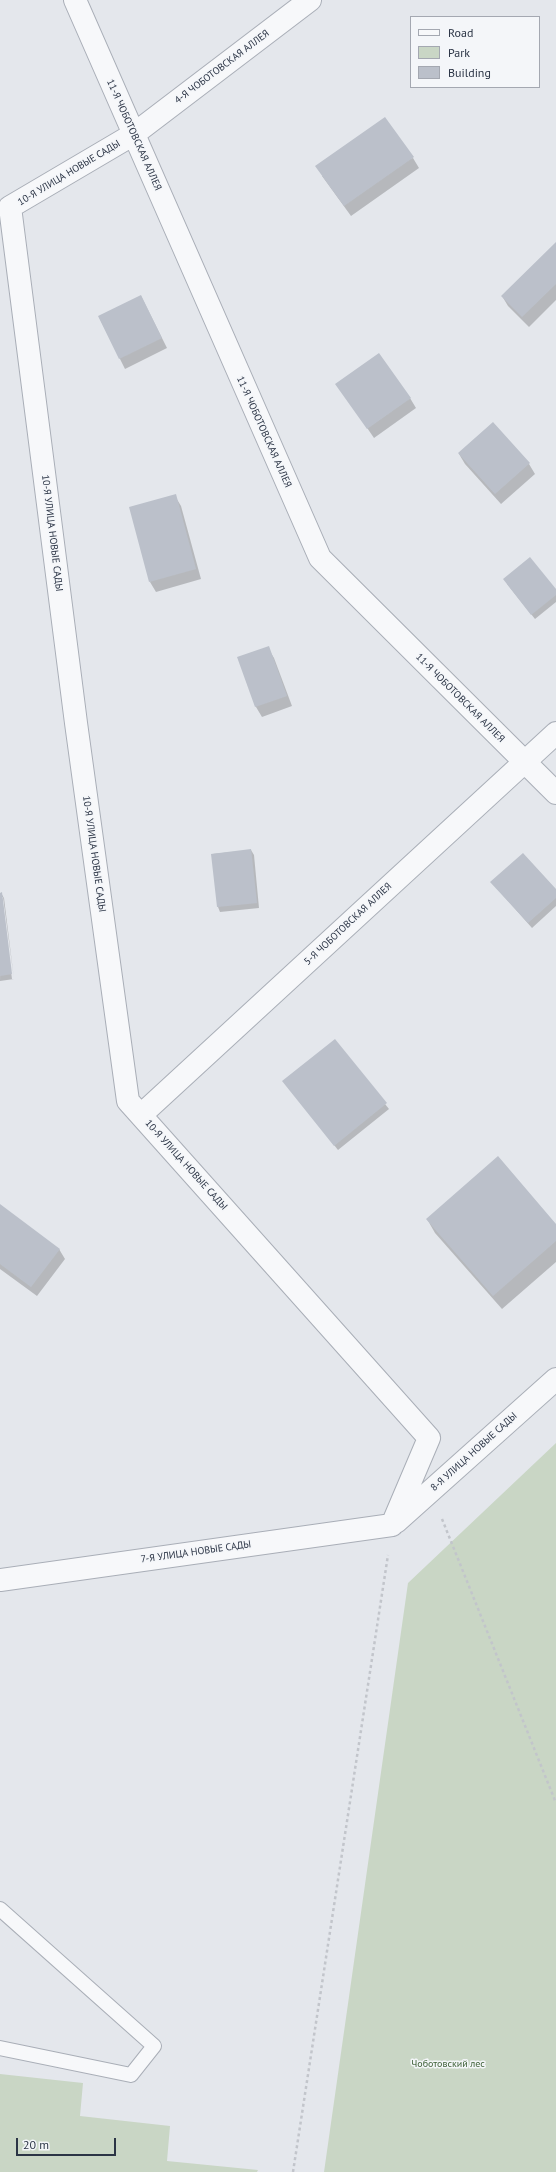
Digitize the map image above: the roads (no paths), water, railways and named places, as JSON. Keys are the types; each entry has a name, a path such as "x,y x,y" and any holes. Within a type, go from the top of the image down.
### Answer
{"street":[{"name":"11-Я ЧОБОТОВСКАЯ АЛЛЕЯ","path":"75,0 320,558 556,793"},
{"name":"4-Я ЧОБОТОВСКАЯ АЛЛЕЯ","path":"134,134 310,0"},
{"name":"10-Я УЛИЦА НОВЫЕ САДЫ","path":"134,134 10,207 76,723 128,1101 429,1438 392,1525"},
{"name":"5-Я ЧОБОТОВСКАЯ АЛЛЕЯ","path":"141,1114 556,734"},
{"name":"8-Я УЛИЦА НОВЫЕ САДЫ","path":"392,1525 556,1379"},
{"name":"7-Я УЛИЦА НОВЫЕ САДЫ","path":"0,1580 392,1525"}],"lane":[{"path":"0,1909 154,2046 131,2075 0,2048"}],"park label":[{"name":"Чоботовский лес","path":"448,2064"}]}
